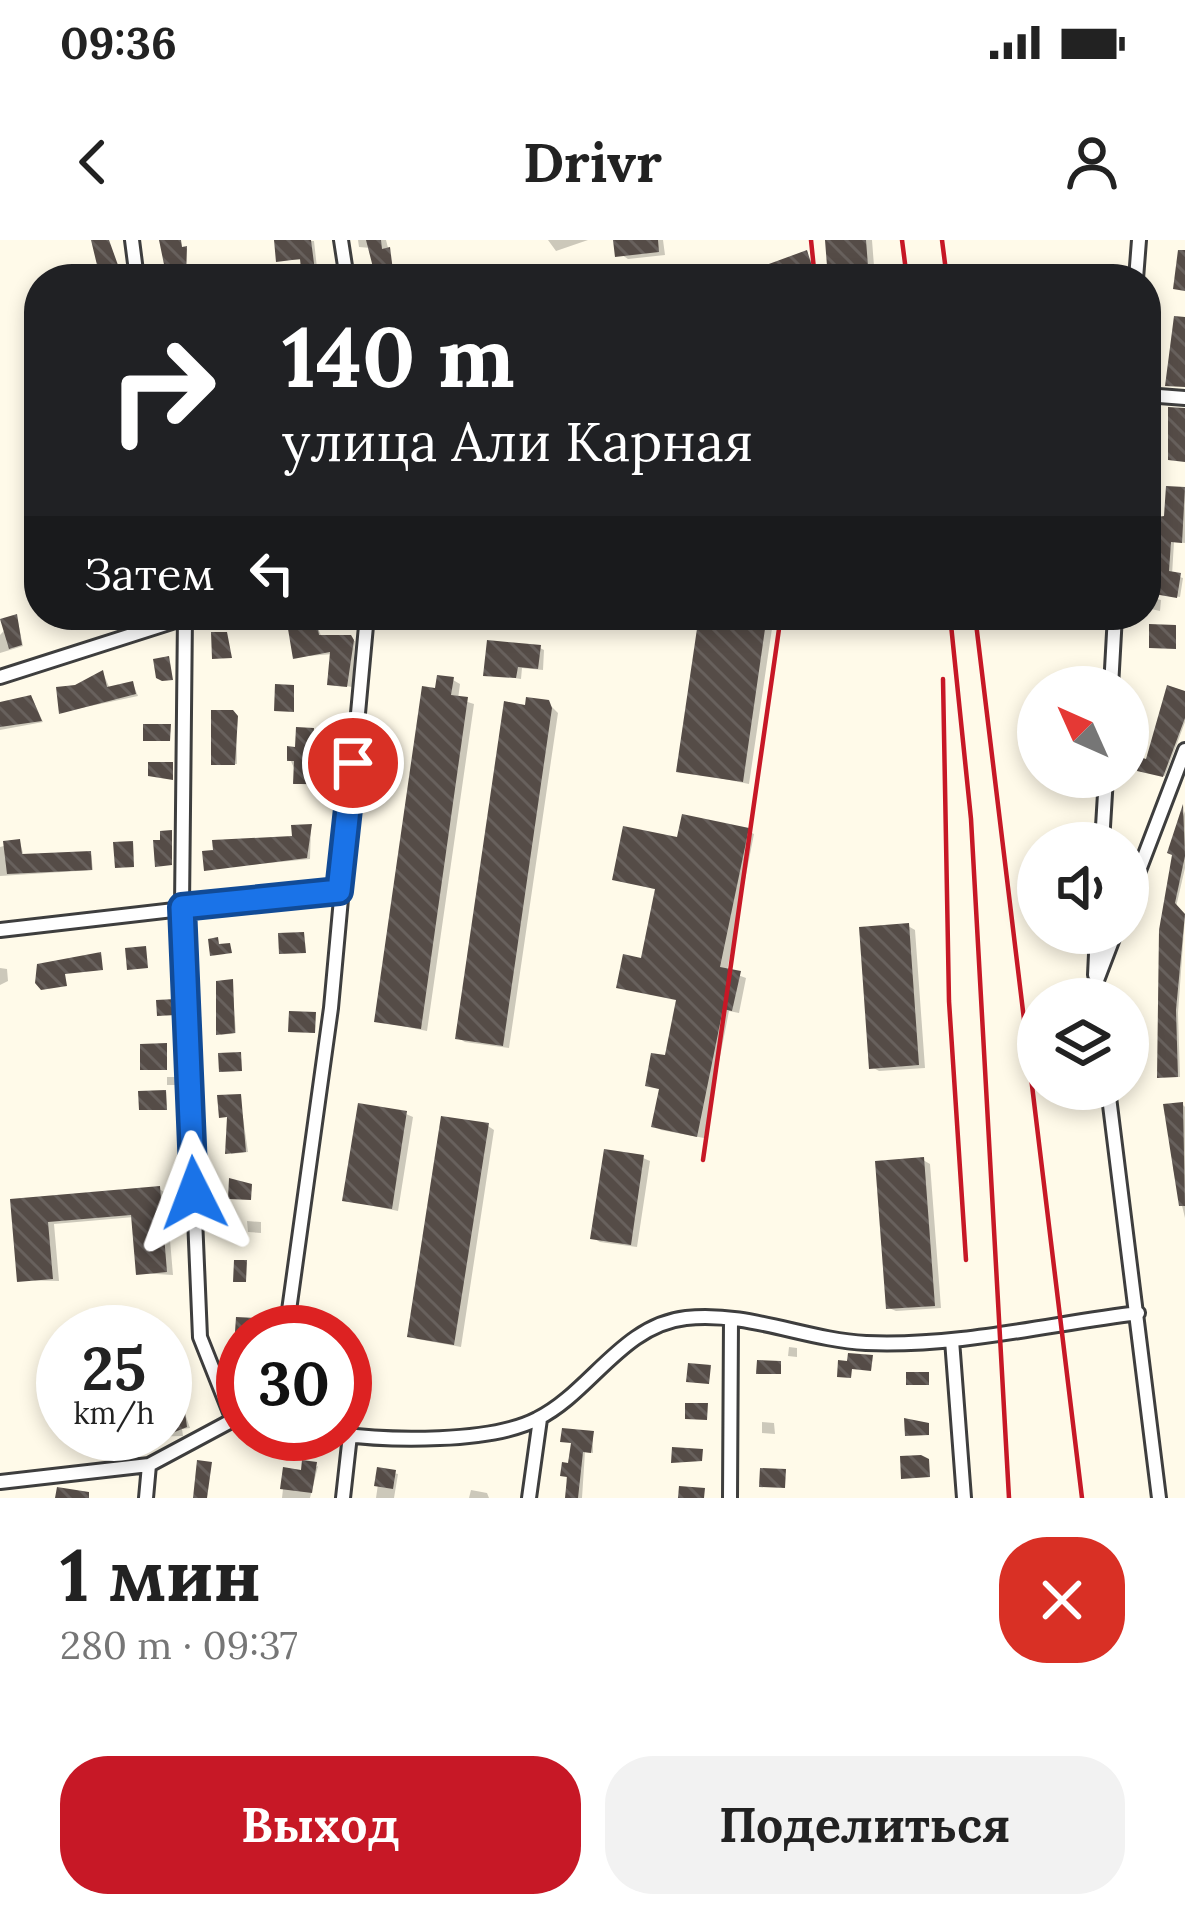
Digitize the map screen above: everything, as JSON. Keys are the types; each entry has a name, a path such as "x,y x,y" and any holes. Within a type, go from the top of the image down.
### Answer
{"street":[{"path":"0,677 145,630"},
{"path":"188,630 182,907 200,1337 216,1372"},
{"path":"290,1305 331,1008 365,630"},
{"path":"1112,666 1114,630"},
{"path":"1149,844 1185,750"},
{"path":"0,930 339,891"},
{"path":"1111,1110 1159,1498"},
{"path":"372,1438 511,1429 540,1418 648,1328 684,1318 731,1319 864,1343 952,1340 1138,1312"},
{"path":"730,1498 731,1319"},
{"path":"952,1340 964,1498"},
{"path":"529,1498 540,1418"},
{"path":"0,1482 149,1465 216,1432"},
{"path":"343,1498 344,1461"},
{"path":"146,1498 149,1465"}],"building":[{"path":"91,240 109,240 118,264 97,264"},
{"path":"159,240 181,240 182,247 187,246 186,264 164,264"},
{"path":"274,240 311,240 314,264 300,264 300,259 276,262"},
{"path":"366,240 381,240 382,249 390,247 392,264 372,264"},
{"path":"613,240 658,240 659,252 615,257"},
{"path":"825,240 866,240 868,264 827,264"},
{"path":"807,250 811,264 769,264"},
{"path":"1178,250 1185,250 1185,291 1173,289"},
{"path":"1174,316 1185,317 1185,387 1165,386"},
{"path":"1168,407 1185,408 1185,462 1168,460"},
{"path":"1166,486 1185,487 1182,543 1171,542 1169,571 1181,573 1177,598 1161,595"},
{"path":"17,614 22,645 9,649 0,619"},
{"path":"1176,625 1176,649 1149,648 1149,630"},
{"path":"288,630 318,630 319,635 351,635 354,640 347,687 327,685 330,652 293,659"},
{"path":"697,630 765,630 743,782 676,772"},
{"path":"211,632 227,632 232,658 212,659"},
{"path":"487,640 541,645 538,669 518,667 516,678 483,676"},
{"path":"169,656 173,680 162,681 156,678 153,659"},
{"path":"103,670 107,687 133,681 136,694 59,714 56,687 75,685"},
{"path":"437,675 454,677 451,695 468,697 421,1029 374,1022 422,686 435,688"},
{"path":"275,684 294,685 294,712 274,711"},
{"path":"1167,685 1185,691 1185,718 1163,777 1149,774 1149,748"},
{"path":"31,695 42,721 0,727 0,702"},
{"path":"526,697 549,700 552,708 503,1046 455,1039 504,701 525,705"},
{"path":"211,710 233,710 238,716 235,765 211,765"},
{"path":"143,724 171,724 170,741 143,741"},
{"path":"296,727 314,728 311,784 293,784 294,761 287,761 287,746 295,747"},
{"path":"148,762 173,762 173,780 148,776"},
{"path":"1183,804 1185,856 1175,903 1185,914 1176,1010 1178,1077 1157,1078 1159,930 1172,855 1167,853"},
{"path":"682,814 749,828 720,967 741,971 732,1011 723,1009 697,1137 651,1127 659,1089 645,1086 651,1053 665,1055 676,1000 616,988 623,954 641,958 655,889 612,880 623,826 677,837"},
{"path":"312,824 307,858 204,871 202,851 213,850 212,840 292,836 291,825"},
{"path":"172,830 172,865 155,867 153,840 160,840 160,831"},
{"path":"20,839 22,854 91,851 92,870 7,874 3,841"},
{"path":"133,841 134,867 115,868 113,842"},
{"path":"909,923 919,1065 869,1069 859,927"},
{"path":"304,932 306,953 279,954 278,933"},
{"path":"218,937 219,944 230,943 232,953 210,956 208,939"},
{"path":"146,946 148,968 127,970 125,948"},
{"path":"101,952 103,970 65,974 67,986 41,990 35,983 37,964"},
{"path":"233,979 235,1033 216,1035 216,981"},
{"path":"175,999 176,1015 157,1016 156,1000"},
{"path":"289,1011 316,1012 315,1033 288,1032"},
{"path":"167,1043 167,1070 140,1070 140,1044"},
{"path":"241,1052 242,1071 219,1072 218,1053"},
{"path":"166,1090 167,1110 139,1110 138,1091"},
{"path":"241,1094 246,1152 225,1154 227,1117 219,1118 217,1095"},
{"path":"1183,1102 1185,1206 1179,1206 1163,1104"},
{"path":"358,1103 407,1111 392,1209 342,1201"},
{"path":"441,1116 489,1123 454,1345 407,1337"},
{"path":"604,1149 644,1155 631,1245 590,1239"},
{"path":"924,1157 935,1306 886,1309 875,1161"},
{"path":"229,1178 252,1184 251,1200 228,1199"},
{"path":"160,1186 167,1272 136,1275 131,1215 48,1222 53,1279 17,1282 10,1199"},
{"path":"234,1260 247,1260 246,1282 233,1282"},
{"path":"848,1353 873,1355 871,1371 852,1369 851,1378 837,1377 838,1360 847,1361"},
{"path":"757,1360 781,1361 781,1374 756,1374"},
{"path":"688,1363 711,1365 709,1384 686,1382"},
{"path":"906,1372 929,1372 929,1385 906,1385"},
{"path":"685,1403 708,1403 707,1420 685,1419"},
{"path":"904,1418 929,1423 929,1435 905,1436"},
{"path":"562,1428 594,1431 591,1453 583,1452 578,1498 565,1498 567,1477 560,1476 571,1443 560,1442"},
{"path":"672,1447 703,1449 702,1461 671,1463"},
{"path":"900,1456 929,1459 930,1477 901,1479"},
{"path":"197,1460 212,1462 207,1498 193,1498"},
{"path":"302,1461 317,1462 312,1493 280,1489 283,1467 301,1470"},
{"path":"377,1467 396,1470 393,1489 374,1486"},
{"path":"760,1468 786,1469 785,1488 759,1487"},
{"path":"679,1486 705,1488 704,1498 678,1498"},
{"path":"57,1487 89,1492 89,1498 55,1498"}],"railway":[{"path":"811,240 813,264"},
{"path":"902,240 905,264"},
{"path":"942,240 945,264"},
{"path":"703,1160 779,630"},
{"path":"952,630 971,819 1009,1498"},
{"path":"977,630 1082,1498"},
{"path":"943,679 949,1001 966,1260"}],"route":[{"path":"194,1193 182,907 339,891 353,763"}]}
